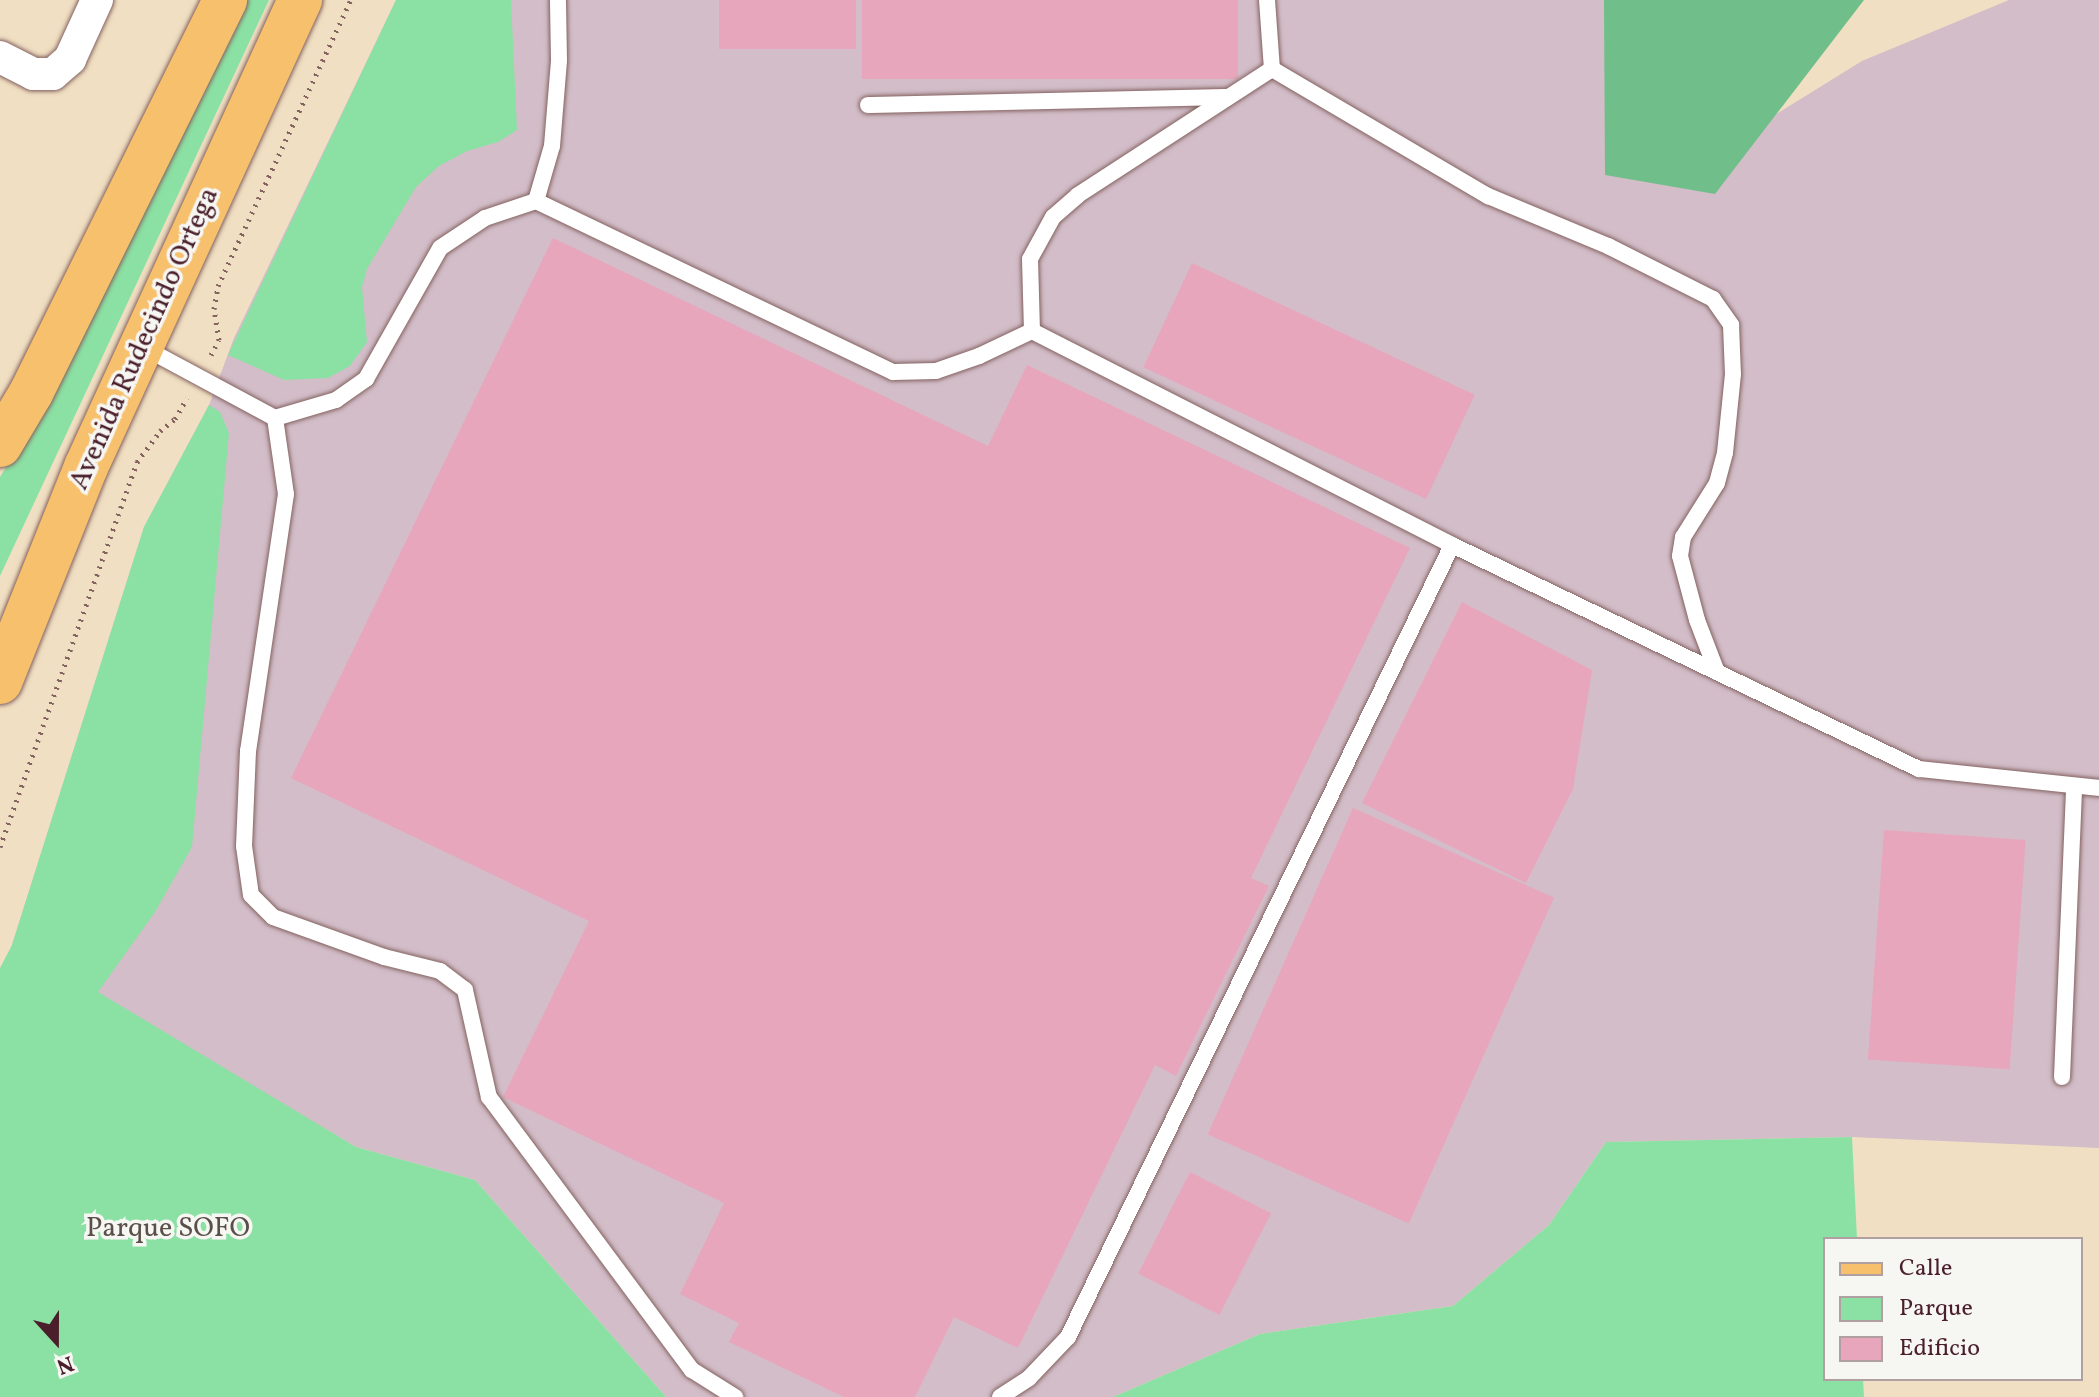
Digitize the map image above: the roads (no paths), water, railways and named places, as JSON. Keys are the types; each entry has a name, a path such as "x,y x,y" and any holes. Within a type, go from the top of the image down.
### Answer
{"main road":[{"path":"0,445 31,393 225,0"},
{"name":"Avenida Rudecindo Ortega","path":"0,682 43,569 141,346 300,0"}],"street":[{"path":"0,57 33,74 53,74 70,59 97,0"}],"lane":[{"path":"536,201 552,146 559,60 558,0"},
{"path":"1267,0 1272,69"},
{"path":"1032,331 1030,259 1053,217 1078,195 1272,69"},
{"path":"1272,69 1488,196 1608,246 1713,299 1731,325 1733,374 1725,453 1717,483 1683,537 1680,556 1697,620 1717,672"},
{"path":"868,105 1229,97"},
{"path":"141,346 275,418 336,400 366,379 440,248 485,218 536,201 893,372 936,371 979,356 1032,331"},
{"path":"1032,331 1452,545 1919,769 2074,788 2099,788"},
{"path":"275,418 286,494 248,751 244,846 251,895 273,917 384,957 440,971 465,990 489,1097 692,1370 735,1397"},
{"path":"1000,1397 1029,1378 1068,1337 1452,545"},
{"path":"2062,1077 2074,788"}],"park label":[{"name":"Parque SOFO","path":"168,1229"}]}
